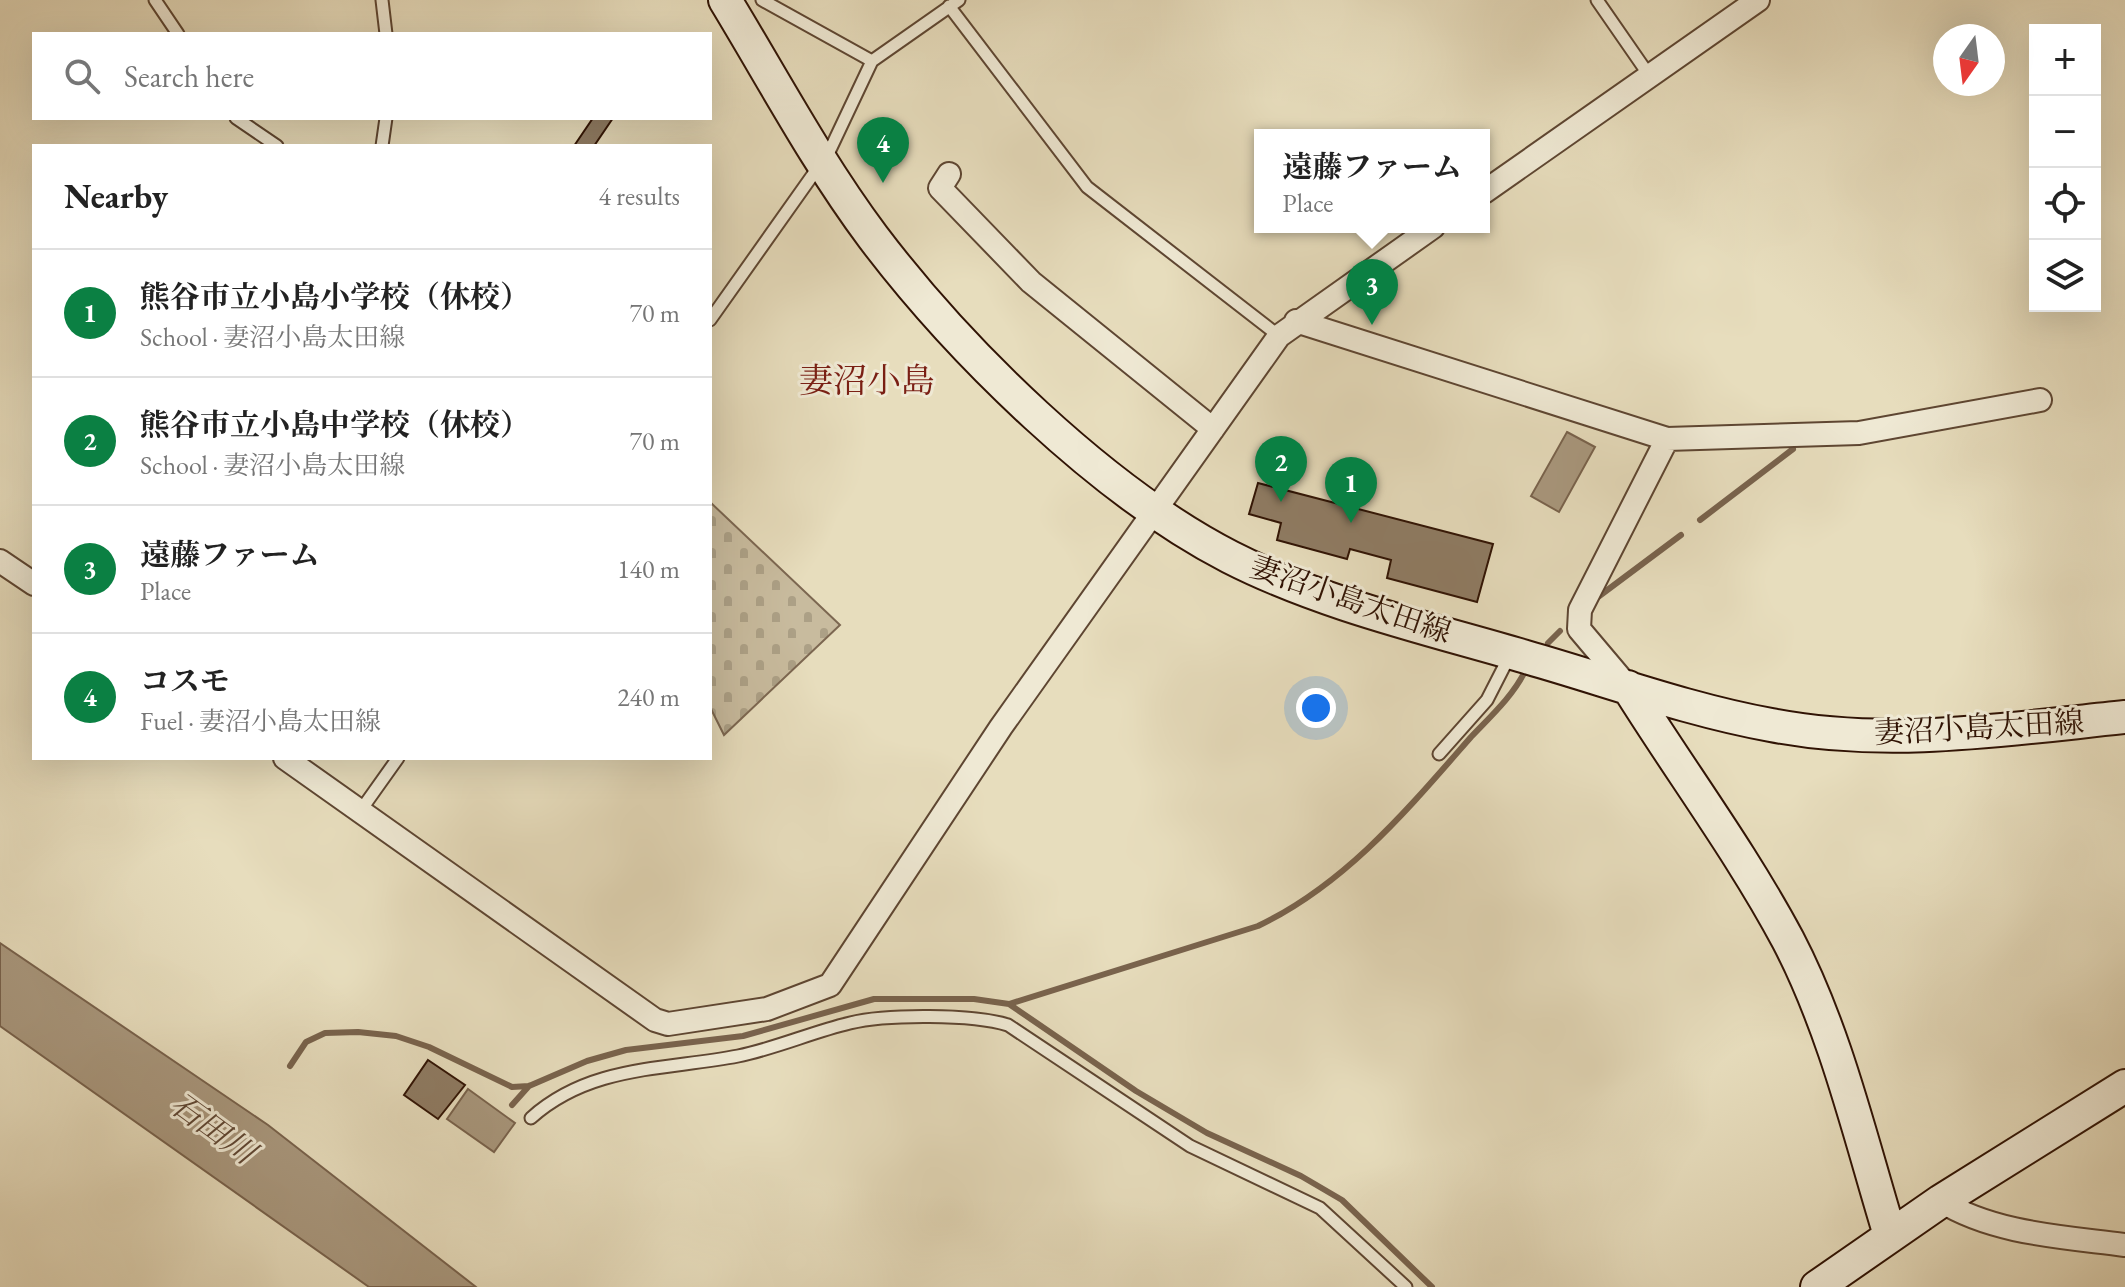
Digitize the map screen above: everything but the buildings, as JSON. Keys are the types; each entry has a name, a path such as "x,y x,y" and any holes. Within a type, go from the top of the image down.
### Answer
{"main road":[{"name":"妻沼小島太田線","path":"725,0 822,163 898,267 973,351 1080,452 1154,513 1230,557 1277,578 1511,652 1772,726 1841,733 1976,732 2123,718"},
{"path":"1628,687 1731,842 1789,942 1826,1027 1890,1235"},
{"path":"1817,1287 1941,1201 2125,1086"}],"street":[{"path":"1490,188 1651,78 1758,0"},
{"path":"949,174 940,188 1031,282 1213,429"},
{"path":"288,760 655,1020 668,1024 767,1009 830,985 1001,727 1287,329 1424,233"},
{"path":"1287,329 1667,439 1859,433 2040,400"},
{"path":"1628,687 1579,629 1580,610 1667,439"},
{"path":"0,561 32,583"},
{"path":"1941,1201 1962,1214 1991,1223 2125,1245"}],"lane":[{"path":"155,0 177,32"},
{"path":"382,0 386,32"},
{"path":"762,0 872,61"},
{"path":"1597,0 1651,78"},
{"path":"712,317 822,163 872,61 954,3 1087,187 1287,329"},
{"path":"239,120 274,144"},
{"path":"382,144 386,120"},
{"path":"1439,754 1487,700 1511,652"},
{"path":"361,810 397,760"},
{"path":"531,1118 574,1089 603,1077 764,1050 851,1023 882,1018 987,1020 1008,1025 1190,1146 1320,1208 1406,1287"}],"green space":[{"path":"712,504 840,625 724,735 712,711"}],"water":[{"path":"1567,432 1595,447 1559,512 1531,496"},
{"name":"石田川","path":"0,943 268,1125 476,1287 369,1287 0,1026"},
{"path":"468,1089 515,1123 494,1152 447,1119"}],"waterway":[{"path":"1700,520 1793,449"},
{"path":"1598,597 1681,535"},
{"path":"1548,643 1560,631"},
{"path":"1009,1004 1258,926 1290,909 1320,889 1374,843 1501,706 1525,671"},
{"path":"290,1066 306,1042 325,1033 358,1032 396,1036 429,1047 512,1087 529,1086 587,1061 626,1050 743,1036 874,999 974,999 1009,1004 1136,1091 1207,1133 1301,1176 1342,1200 1432,1287"},
{"path":"512,1105 529,1086"}],"place":[{"name":"コスモ","path":"883,183"},
{"name":"遠藤ファーム","path":"1372,325"},
{"name":"熊谷市立小島中学校（休校）","path":"1281,502"},
{"name":"熊谷市立小島小学校（休校）","path":"1351,523"}],"district":[{"name":"妻沼小島","path":"867,380"}]}
